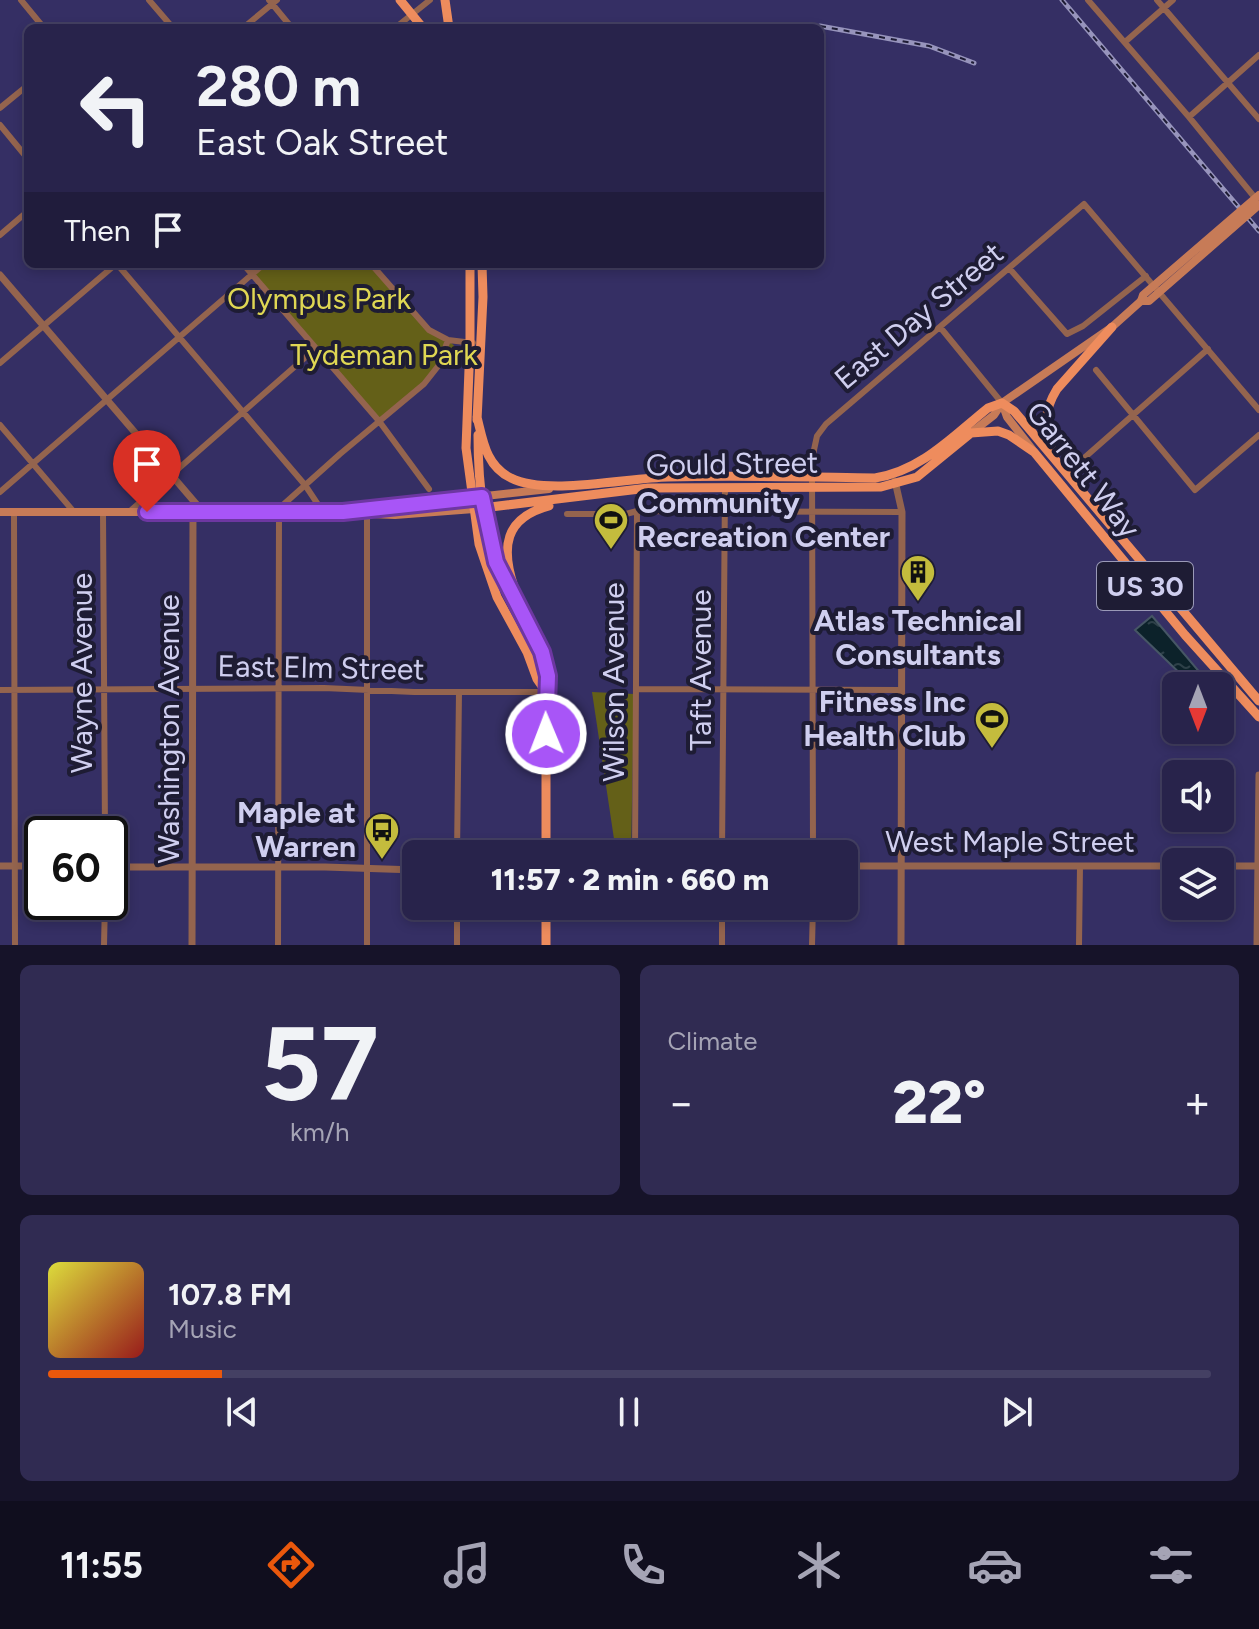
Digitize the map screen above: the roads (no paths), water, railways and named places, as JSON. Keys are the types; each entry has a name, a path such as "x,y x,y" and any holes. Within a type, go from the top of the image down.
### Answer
{"main road":[{"path":"400,0 420,24"},
{"path":"445,0 448,24"},
{"path":"894,480 988,408 1002,403 1112,327 1141,301 1143,295 1259,195"},
{"path":"1141,301 1149,301 1259,204"},
{"path":"470,268 476,343 477,498"},
{"path":"482,268 466,448 479,509 496,562 542,652 548,676 546,840"},
{"path":"1055,459 1046,431 1047,409 1057,389 1112,327"},
{"path":"894,480 917,477 994,415 1002,403"},
{"name":"Garrett Way","path":"1002,403 1007,417 1034,452 1185,635 1259,717"},
{"name":"Garrett Way","path":"1002,403 1014,411 1259,701"},
{"path":"477,417 486,452 502,473 523,482 575,486"},
{"name":"US 30","path":"971,433 998,431 1034,452"},
{"name":"Gould Street","path":"367,512 666,477 812,482"},
{"name":"Gould Street","path":"479,509 648,488 875,478 894,480"},
{"path":"519,606 506,562 507,547 515,526 523,517 540,508 595,494"},
{"path":"0,512 367,512 404,515 479,509"},
{"path":"479,509 479,544 490,581 546,692"},
{"path":"546,920 546,945"}],"street":[{"path":"21,0 41,24"},
{"path":"149,0 170,24"},
{"path":"400,24 430,0"},
{"path":"1088,0 1259,204"},
{"path":"1157,0 1259,119"},
{"path":"1125,42 1173,0"},
{"path":"247,24 273,1 289,24"},
{"path":"1189,117 1259,55"},
{"path":"0,108 24,88"},
{"path":"0,125 24,154"},
{"name":"East Day Street","path":"813,840 812,459 817,436 826,424 1084,204 1146,276"},
{"path":"0,235 24,214"},
{"path":"0,363 111,268"},
{"path":"119,268 305,485 323,512"},
{"path":"246,268 379,421 429,489"},
{"path":"0,492 260,268"},
{"path":"374,268 425,327 448,340 476,343"},
{"path":"1009,268 1067,334 1083,326 1146,276 1259,410"},
{"path":"0,275 204,513"},
{"path":"940,327 1002,403"},
{"path":"278,945 279,513 284,504 305,485 433,374 448,340"},
{"path":"128,512 316,348"},
{"path":"1067,473 1208,349"},
{"path":"1096,370 1195,490 1259,435"},
{"path":"0,425 74,512"},
{"path":"894,480 902,512 901,945"},
{"name":"Taft Avenue","path":"722,840 725,487"},
{"path":"567,514 626,514 637,511 902,512"},
{"name":"Wilson Avenue","path":"635,840 637,511"},
{"path":"14,512 15,945"},
{"name":"Wayne Avenue","path":"103,512 105,816"},
{"name":"Washington Avenue","path":"192,945 193,512"},
{"path":"367,512 367,945"},
{"path":"637,689 902,690"},
{"name":"East Elm Street","path":"0,690 546,692"},
{"path":"457,840 459,692"},
{"path":"1257,945 1259,775"},
{"path":"0,866 24,866"},
{"name":"West Maple Street","path":"858,866 1162,866"},
{"path":"1079,945 1080,866"},
{"path":"1234,866 1258,866"},
{"path":"128,867 402,869"},
{"path":"104,945 105,920"},
{"path":"457,920 457,945"},
{"path":"722,920 722,945"},
{"path":"812,945 813,920"}],"water":[{"path":"1152,616 1199,672 1179,672 1135,630"}],"railway":[{"path":"1062,0 1259,231"},
{"path":"824,27 929,46 974,63"}],"place":[{"name":"Community Recreation Center","path":"611,551"},
{"name":"Atlas Technical Consultants","path":"918,603"},
{"name":"Fitness Inc Health Club","path":"992,750"},
{"name":"Maple at Warren","path":"382,861"}],"park label":[{"name":"Olympus Park","path":"319,299"},
{"name":"Tydeman Park","path":"384,355"}]}
